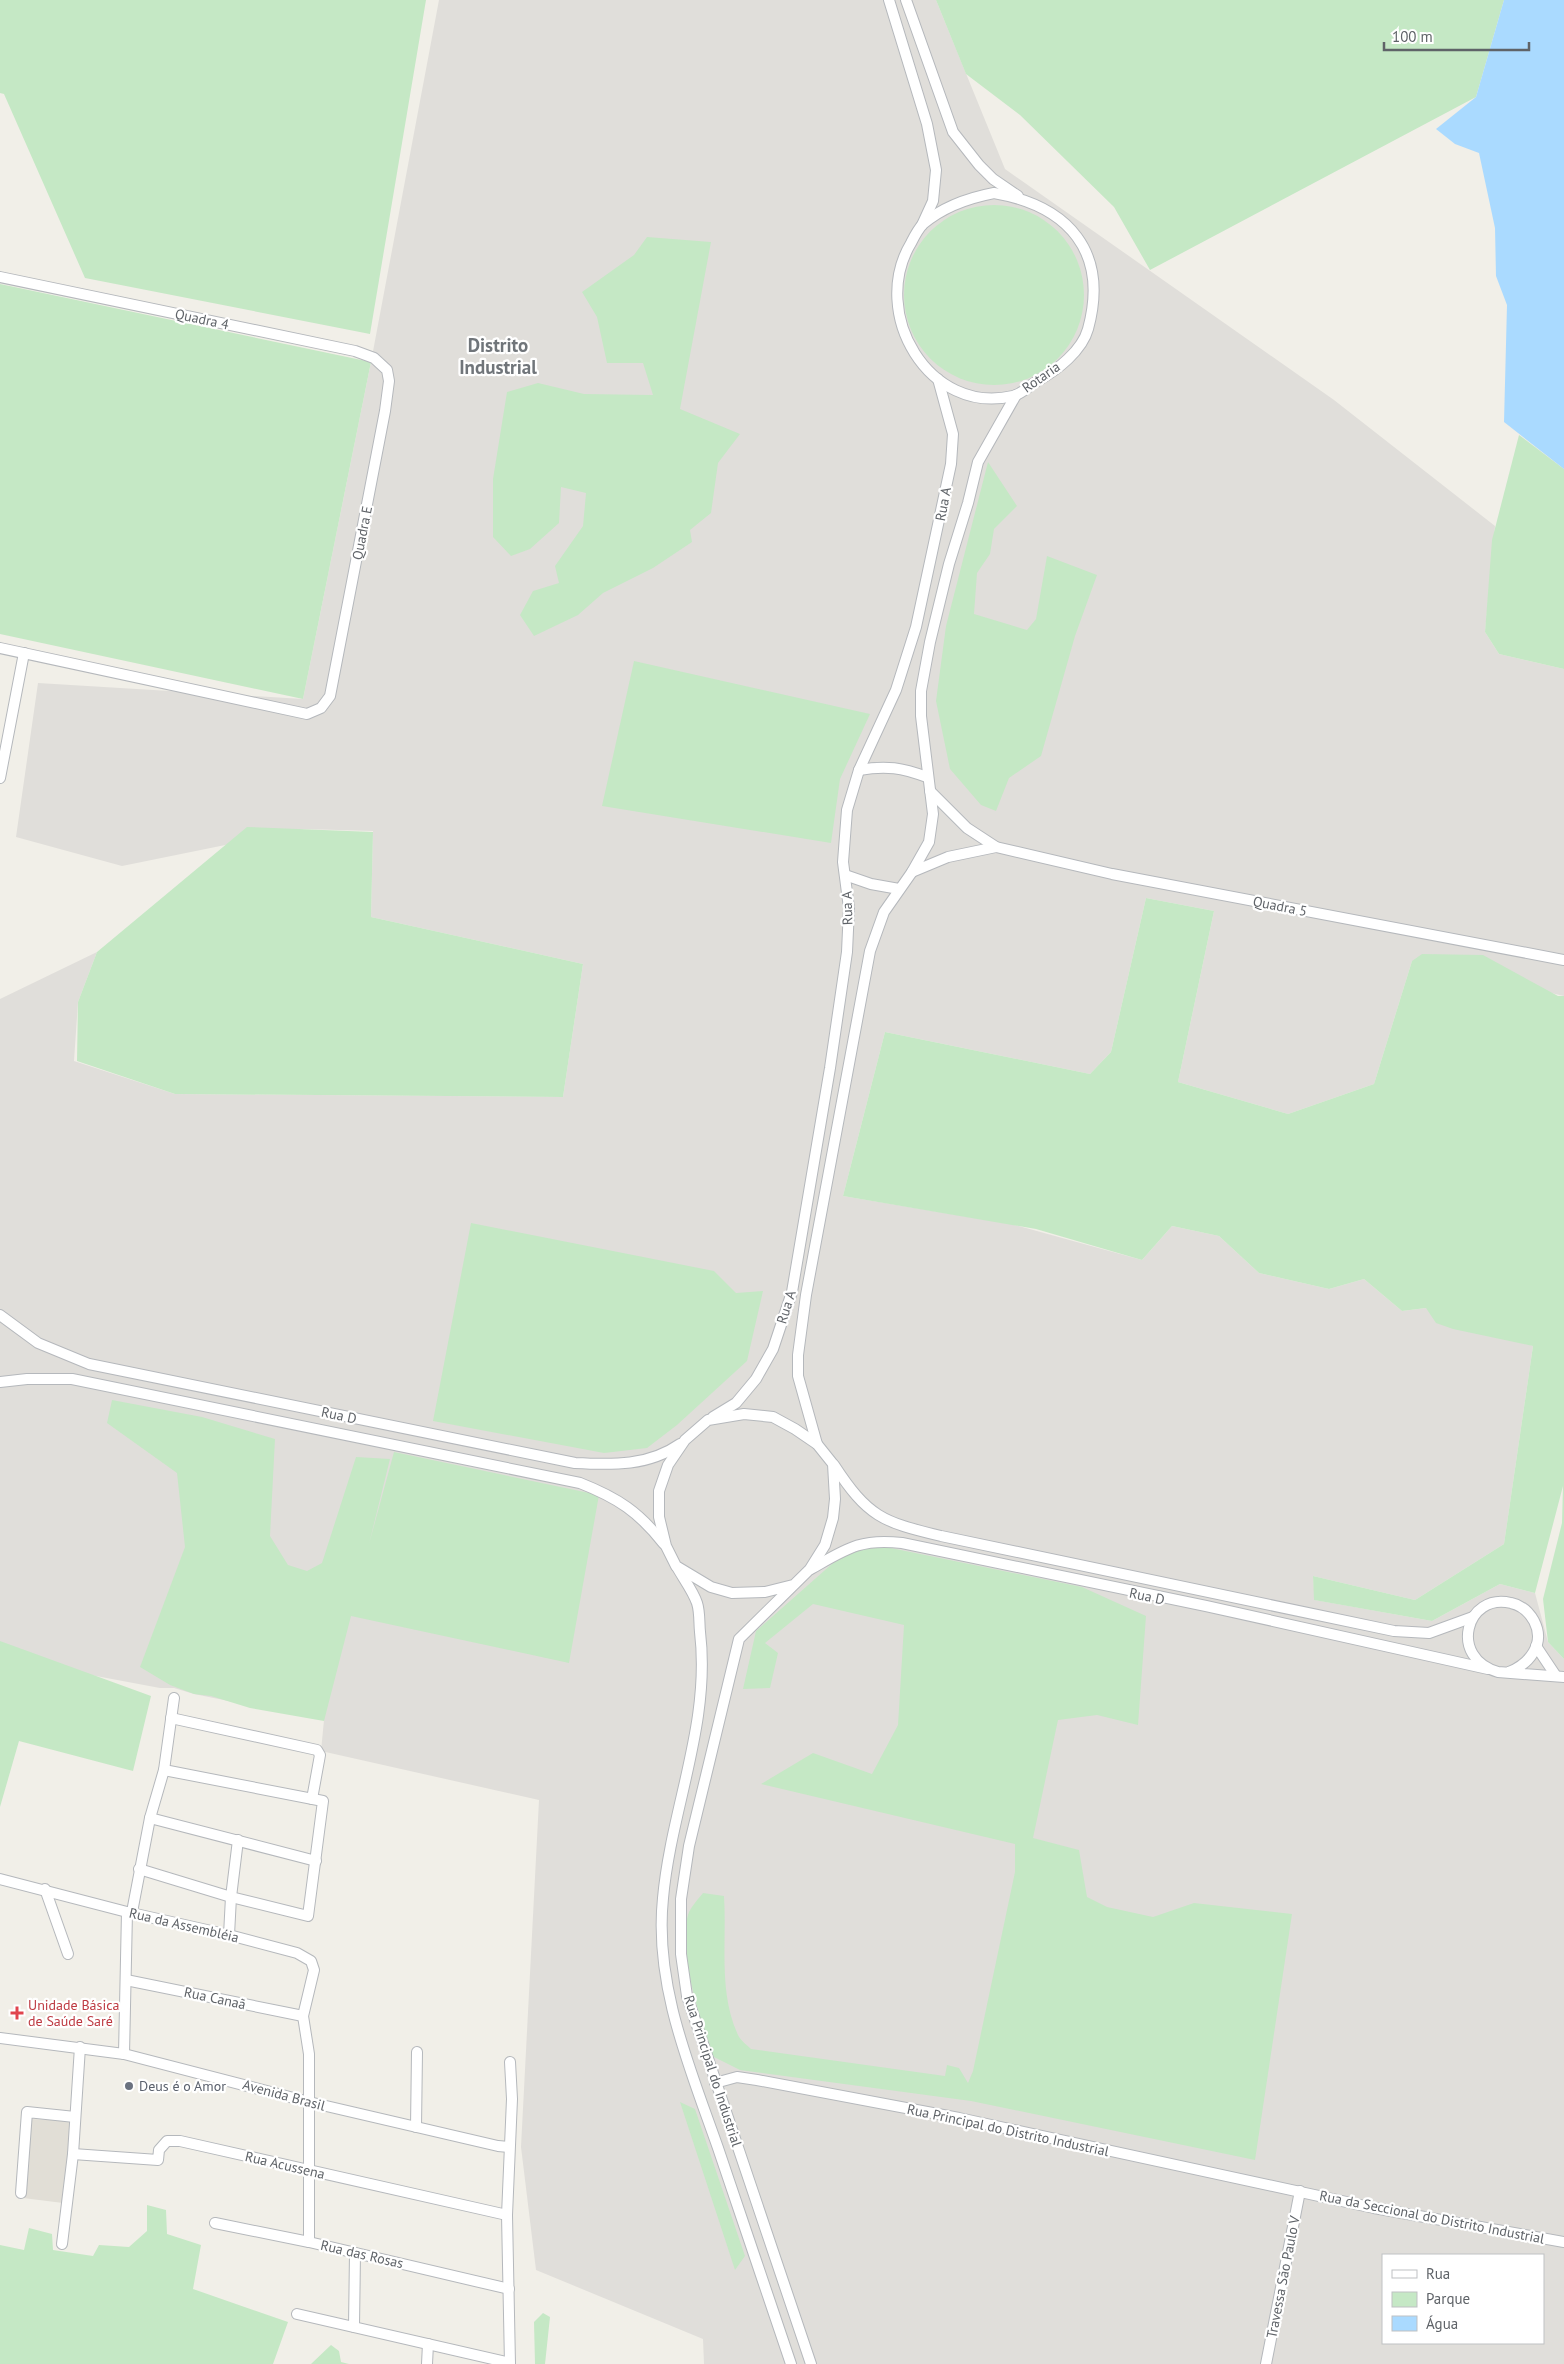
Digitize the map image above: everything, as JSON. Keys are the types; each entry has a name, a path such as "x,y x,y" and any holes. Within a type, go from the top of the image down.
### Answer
{"street":[{"path":"889,0 927,124 936,170 933,201 921,226"},
{"path":"906,0 953,132 979,165 994,179 1021,198"},
{"name":"Rotaria","path":"994,193 1021,198 1050,212 1076,235 1086,250 1093,280 1094,298 1087,332 1074,352 1055,369 1016,395 994,398 974,396 938,379 918,360 904,335 898,307 897,280 905,253 921,226 944,209 970,197 994,193"},
{"name":"Quadra 4","path":"0,277 355,351 374,358 387,370 388,381"},
{"name":"Rua A","path":"685,1440 708,1420 736,1402 756,1379 773,1348 792,1292 809,1197 847,952 849,908 845,874 844,834 847,810 859,770 899,681 916,627 951,464 952,434 938,379"},
{"name":"Quadra E","path":"0,648 307,714 321,708 330,696 385,411 388,381"},
{"name":"Rua A","path":"817,1444 798,1376 798,1355 806,1294 870,951 884,912 912,872 929,842 933,814 922,741 921,691 930,642 948,564 968,503 978,462 1016,395"},
{"path":"0,778 24,653"},
{"path":"859,770 878,767 902,768 927,777"},
{"name":"Quadra 5","path":"930,792 967,828 996,847 1112,874 1564,960"},
{"name":"Quadra 5","path":"912,872 948,857 996,847"},
{"path":"845,874 871,884 899,889"},
{"path":"809,1197 824,1198"},
{"name":"Rua D","path":"0,1314 38,1343 89,1364 575,1463 631,1463 666,1454 685,1440"},
{"name":"Rua D","path":"0,1382 27,1379 72,1379 580,1483 611,1495 625,1504 647,1522 666,1546"},
{"path":"246,1414 249,1397"},
{"path":"708,1420 744,1414 773,1417 817,1444"},
{"path":"666,1546 659,1517 659,1491 668,1465 685,1440"},
{"name":"Rua D","path":"817,1444 853,1494 876,1514 897,1525 1394,1631 1428,1633 1473,1617"},
{"path":"810,1569 824,1545 833,1518 835,1499 833,1464"},
{"name":"Rua D","path":"810,1569 853,1545 881,1541 902,1543 1206,1606 1488,1669"},
{"name":"Rua Principal do Industrial","path":"666,1546 697,1603 702,1648 694,1743 670,1847 663,1898 663,1963 677,2024 791,2364"},
{"path":"676,1566 711,1587 732,1593 765,1592 793,1586"},
{"name":"Rua Principal do Industrial","path":"810,1569 739,1639 689,1846 681,1899 681,1954 687,1996 811,2364"},
{"path":"1206,1606 1207,1592"},
{"path":"1509,1672 1521,1667 1531,1658 1538,1634 1534,1622 1527,1612 1517,1604 1493,1603 1482,1608 1473,1617 1468,1628 1469,1647 1478,1662 1488,1669 1509,1672 1560,1676"},
{"path":"1536,1646 1560,1676"},
{"path":"124,2054 129,1912 150,1818 164,1770 174,1698"},
{"path":"171,1718 318,1750 320,1755 312,1799"},
{"path":"140,1869 231,1897 308,1916 323,1801 164,1770"},
{"path":"150,1818 316,1861"},
{"path":"229,1935 231,1897 238,1840"},
{"name":"Rua da Assembléia","path":"0,1879 297,1953 311,1961 314,1970 304,2016"},
{"path":"45,1889 68,1954"},
{"path":"663,1898 681,1899"},
{"name":"Rua Canaã","path":"126,1980 304,2016"},
{"path":"304,2016 308,2035 309,2242"},
{"name":"Avenida Brasil","path":"0,2038 124,2054 309,2102 509,2147"},
{"path":"62,2244 73,2154 80,2047"},
{"path":"416,2127 417,2052"},
{"path":"297,2314 510,2364 507,2215 512,2099 510,2062"},
{"name":"Rua Principal do Distrito Industrial","path":"715,2083 737,2077 767,2082 959,2118 1300,2191"},
{"path":"21,2193 27,2112 75,2117"},
{"name":"Rua Acussena","path":"73,2154 158,2160 159,2150 167,2141 180,2141 507,2215"},
{"name":"Rua da Seccional do Distrito Industrial","path":"1300,2191 1374,2208 1564,2242"},
{"name":"Travessa São Paulo V","path":"1266,2364 1300,2191"},
{"name":"Rua das Rosas","path":"215,2223 309,2242 509,2289"},
{"path":"354,2327 355,2253"},
{"path":"427,2364 428,2344"}],"shaded area":[{"path":"439,0 936,0 1005,169 1334,400 1495,526 1485,632 1499,654 1564,669 1564,996 1412,961 1374,1084 1288,1114 1178,1082 1214,911 1146,898 1111,1052 1090,1074 885,1032 843,1196 1011,1224 1142,1260 1172,1226 1219,1236 1259,1273 1329,1289 1364,1279 1402,1311 1426,1308 1533,1346 1504,1544 1415,1600 1313,1576 1315,1600 1432,1621 1500,1584 1535,1593 1548,1642 1564,1659 1564,2364 704,2364 703,2339 536,2270 521,2147 539,1800 321,1751 324,1720 194,1694 174,1688 160,1688 0,1658 0,999 97,952 78,1002 74,1061 175,1094 563,1097 583,964 371,917 373,831 304,829 122,866 16,837 38,683 303,699 371,362"},
{"path":"30,2119 71,2121 63,2203 23,2198"}],"green space":[{"path":"0,0 426,0 370,334 85,278 4,94 0,93"},
{"path":"936,0 1504,0 1476,97 1150,270 1114,207 1020,115 966,74"},
{"path":"994,205 1012,207 1028,212 1044,220 1058,231 1069,245 1077,261 1082,277 1084,295 1082,313 1077,329 1069,345 1058,359 1044,370 1028,378 1012,383 994,385 976,383 960,378 944,370 930,359 919,345 911,329 906,313 904,295 906,277 911,261 919,245 930,231 944,220 960,212 976,207"},
{"path":"647,237 711,242 680,409 740,434 718,463 711,513 690,530 692,542 653,568 603,593 578,615 534,636 520,615 533,591 559,583 555,566 583,526 586,493 561,487 559,523 530,549 511,556 493,537 493,479 507,392 538,383 584,394 653,395 643,363 607,363 597,317 582,292 634,255"},
{"path":"0,284 371,362 303,699 0,634"},
{"path":"1519,435 1564,469 1564,669 1499,654 1485,632 1492,540"},
{"path":"988,462 1017,506 994,529 990,554 977,573 974,614 1027,630 1036,619 1047,556 1097,575 1075,636 1041,756 1009,778 996,811 981,805 950,769 936,701 946,626"},
{"path":"634,661 870,714 840,779 831,843 602,806"},
{"path":"247,827 373,832 371,917 583,964 563,1097 175,1094 77,1061 78,1002 97,952"},
{"path":"1146,898 1214,911 1178,1082 1288,1114 1374,1084 1412,961 1422,954 1483,955 1558,996 1564,996 1564,1659 1548,1642 1543,1599 1562,1523 1563,1486 1535,1593 1500,1584 1432,1621 1314,1600 1313,1576 1415,1600 1504,1544 1533,1346 1453,1329 1436,1323 1426,1308 1402,1311 1364,1279 1329,1289 1259,1273 1219,1236 1172,1226 1142,1260 1036,1229 843,1196 885,1032 1090,1074 1111,1052"},
{"path":"471,1223 714,1271 736,1293 763,1291 747,1361 677,1425 647,1448 604,1453 433,1421"},
{"path":"112,1400 202,1417 275,1439 270,1536 288,1565 307,1571 322,1563 356,1457 390,1459 369,1544 394,1452 599,1495 569,1663 351,1616 324,1721 250,1708 211,1696 194,1694 170,1685 140,1667 185,1547 177,1473 107,1423"},
{"path":"886,1547 1082,1587 1146,1616 1138,1725 1097,1715 1058,1720 1033,1838 1079,1850 1087,1897 1107,1907 1153,1917 1194,1903 1292,1914 1255,2160 971,2101 740,2070 712,2056 692,1986 685,1930 688,1915 703,1893 724,1896 725,1967 728,2002 738,2035 751,2049 945,2076 947,2065 959,2068 968,2083 973,2071 1015,1872 1015,1844 761,1784 813,1753 872,1774 898,1725 904,1625 813,1604 765,1643 778,1653 770,1688 743,1689 756,1631 833,1563 854,1550"},
{"path":"0,1641 151,1696 133,1771 19,1741 0,1807"},
{"path":"680,2102 695,2109 745,2256 735,2270"},
{"path":"147,2205 166,2210 167,2234 201,2245 193,2289 288,2322 273,2364 0,2364 0,2245 24,2250 29,2228 52,2234 53,2250 93,2256 99,2245 129,2247 147,2231"},
{"path":"543,2313 550,2317 545,2364 535,2364 534,2322"},
{"path":"331,2345 339,2351 341,2362 349,2364 311,2364"}],"water":[{"path":"1504,0 1564,0 1564,469 1504,422 1507,305 1496,276 1495,228 1479,153 1455,144 1436,129 1476,97"}],"place":[{"name":"Unidade Básica de Saúde Saré","path":"17,2013"},
{"name":"Deus é o Amor","path":"129,2086"}],"district":[{"name":"Distrito Industrial","path":"498,356"}]}
